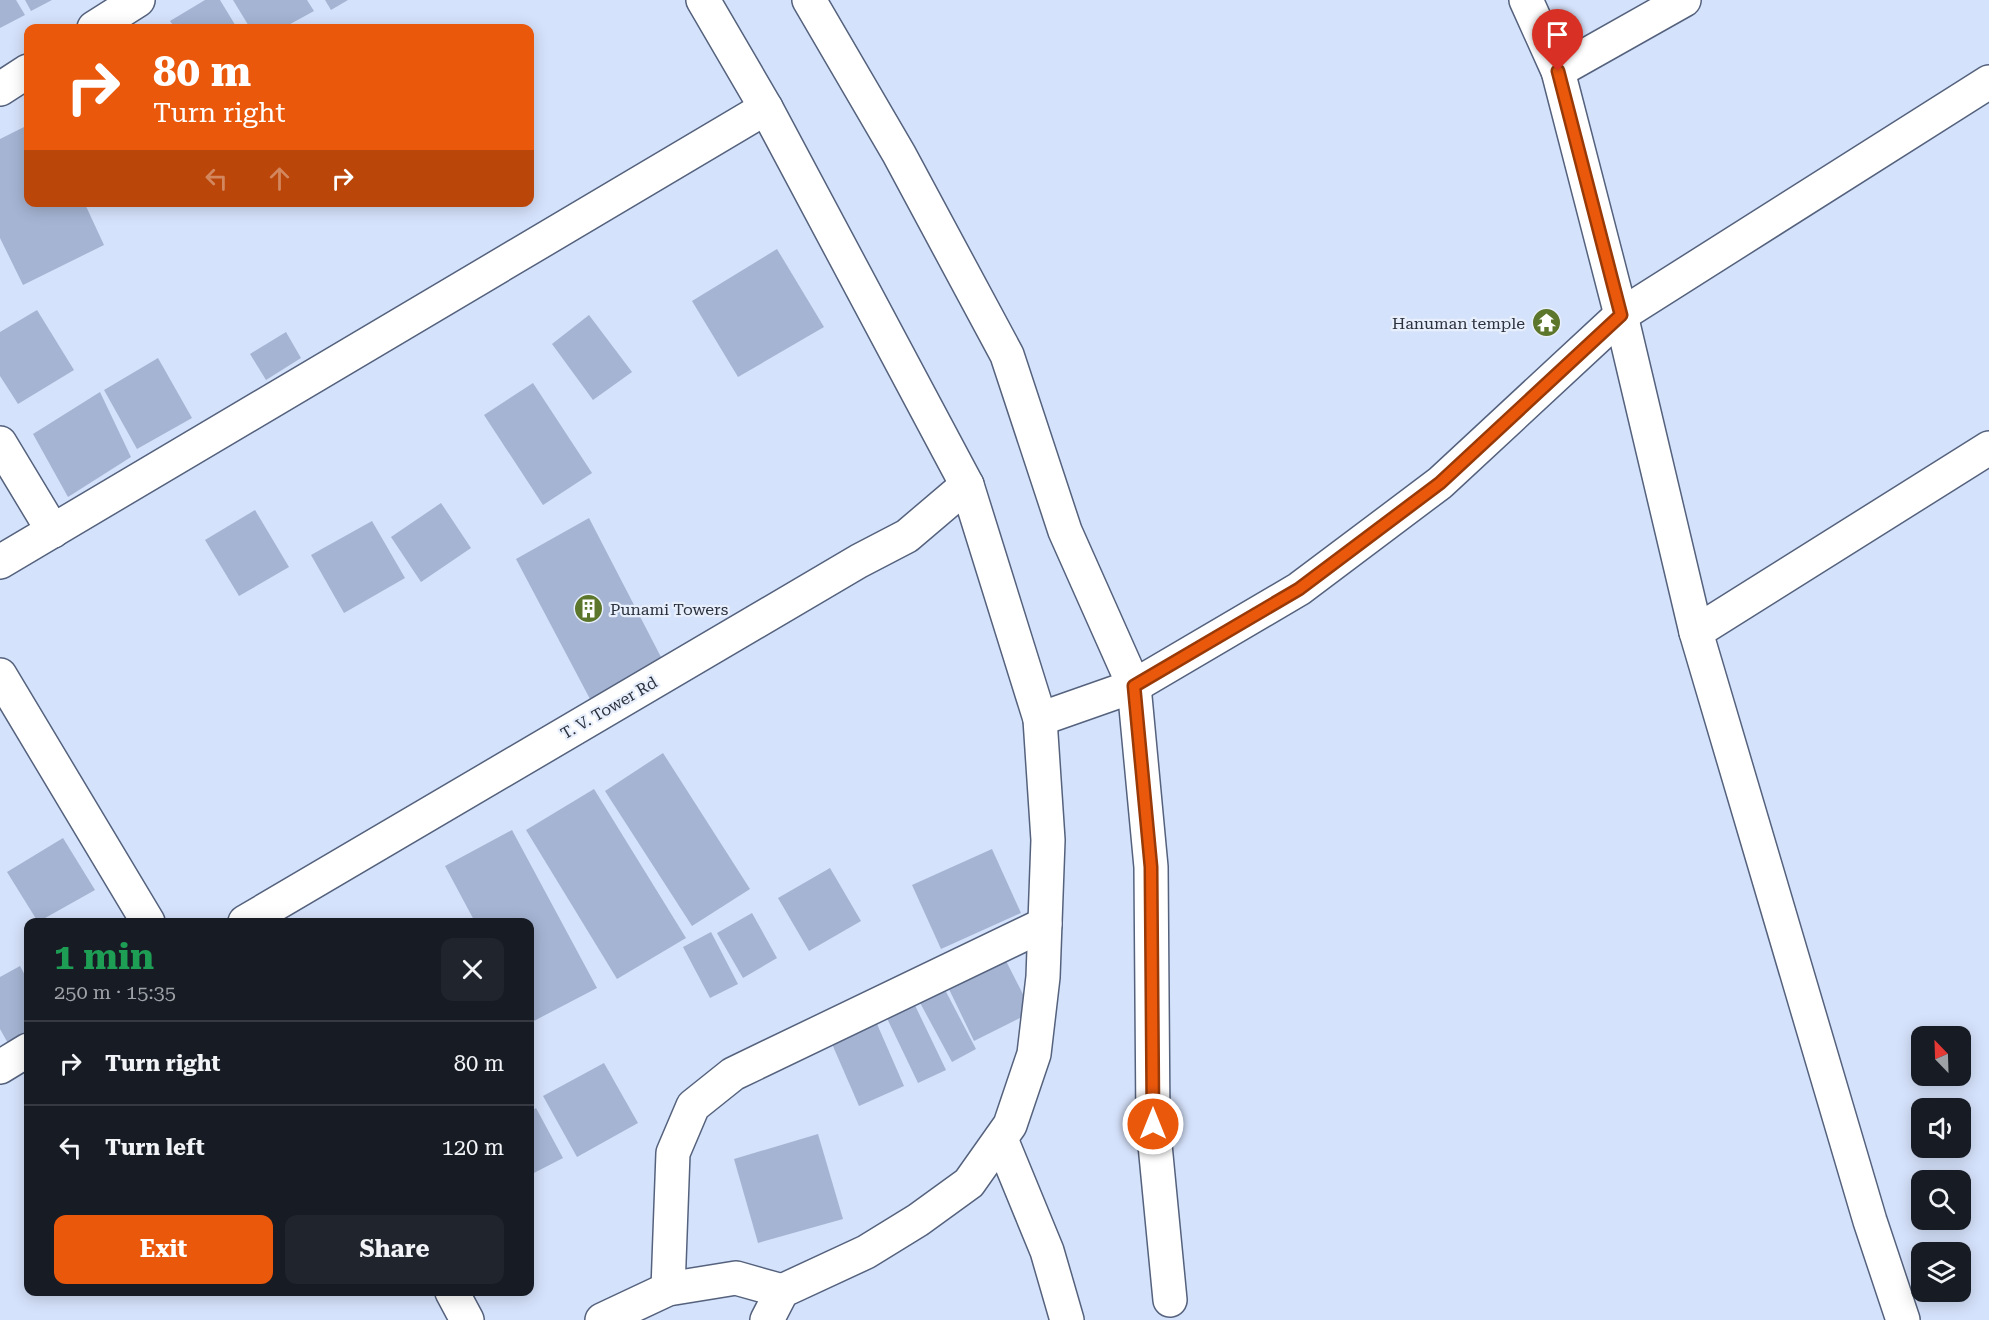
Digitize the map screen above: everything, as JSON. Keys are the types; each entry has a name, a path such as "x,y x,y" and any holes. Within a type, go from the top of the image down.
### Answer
{"street":[{"path":"100,24 138,0"},
{"path":"703,0 766,108 967,485 1040,719 1048,840 1043,977 1034,1054 1010,1125 969,1183 918,1220 866,1252 782,1291 767,1320"},
{"path":"809,0 898,154 1006,356 1065,531 1134,686 1151,867 1153,1124 1170,1300"},
{"path":"1526,0 1558,71 1621,315 1696,632 1867,1210 1902,1320"},
{"path":"1558,71 1684,0"},
{"path":"0,90 24,74"},
{"path":"1040,719 1134,686 1299,589 1440,483 1621,315 1989,82"},
{"path":"0,562 766,108"},
{"path":"0,443 53,531"},
{"path":"1696,632 1989,448"},
{"name":"T. V. Tower Rd","path":"255,918 859,561 907,536 967,485"},
{"path":"0,675 146,918"},
{"path":"668,1289 673,1153 693,1106 733,1074 1045,924"},
{"path":"0,1067 24,1052"},
{"path":"1000,1139 1047,1251 1067,1320"},
{"path":"602,1320 668,1289 736,1278 782,1291"},
{"path":"454,1296 467,1320"}],"building":[{"path":"0,0 16,0 25,15 0,28"},
{"path":"25,0 52,0 31,11"},
{"path":"205,0 220,0 235,24 172,24 170,21"},
{"path":"233,0 307,0 314,11 290,24 248,24"},
{"path":"325,0 348,0 331,10"},
{"path":"24,127 24,207 86,207 104,245 23,285 0,238 0,139"},
{"path":"777,249 824,327 738,377 692,301"},
{"path":"37,310 74,370 18,404 0,376 0,332"},
{"path":"589,315 632,372 593,400 552,344"},
{"path":"286,332 301,358 266,380 250,354"},
{"path":"158,358 192,418 137,449 104,390"},
{"path":"533,383 592,473 543,505 484,415"},
{"path":"100,392 131,457 68,497 33,434"},
{"path":"441,503 471,548 421,582 391,537"},
{"path":"255,510 289,567 239,596 205,540"},
{"name":"Punami Towers","path":"589,518 662,659 590,699 516,559"},
{"path":"372,521 405,578 344,613 311,555"},
{"path":"663,753 750,889 692,926 605,791"},
{"path":"594,789 686,938 617,979 526,830"},
{"path":"512,830 597,988 534,1021 534,918 473,918 445,866"},
{"path":"63,838 95,890 45,918 36,918 7,872"},
{"path":"992,849 1021,913 941,949 912,885"},
{"path":"830,868 861,921 809,951 778,898"},
{"path":"752,913 777,958 743,978 717,933"},
{"path":"711,932 738,984 710,998 683,947"},
{"path":"1004,957 1032,1012 974,1041 947,985"},
{"path":"20,966 24,974 24,1036 9,1045 0,1029 0,977"},
{"path":"943,986 976,1049 952,1062 918,999"},
{"path":"911,997 946,1070 918,1083 883,1010"},
{"path":"874,1017 904,1086 859,1106 829,1037"},
{"path":"604,1063 638,1123 577,1157 543,1096"},
{"path":"536,1108 563,1158 534,1173 534,1109"},
{"path":"818,1134 843,1219 758,1243 734,1159"}],"place":[{"name":"Hanuman temple","path":"1546,323"},
{"name":"Punami Towers","path":"589,609"}],"route":[{"path":"1153,1124 1151,867 1134,686 1299,589 1440,483 1621,315 1558,71"}]}
